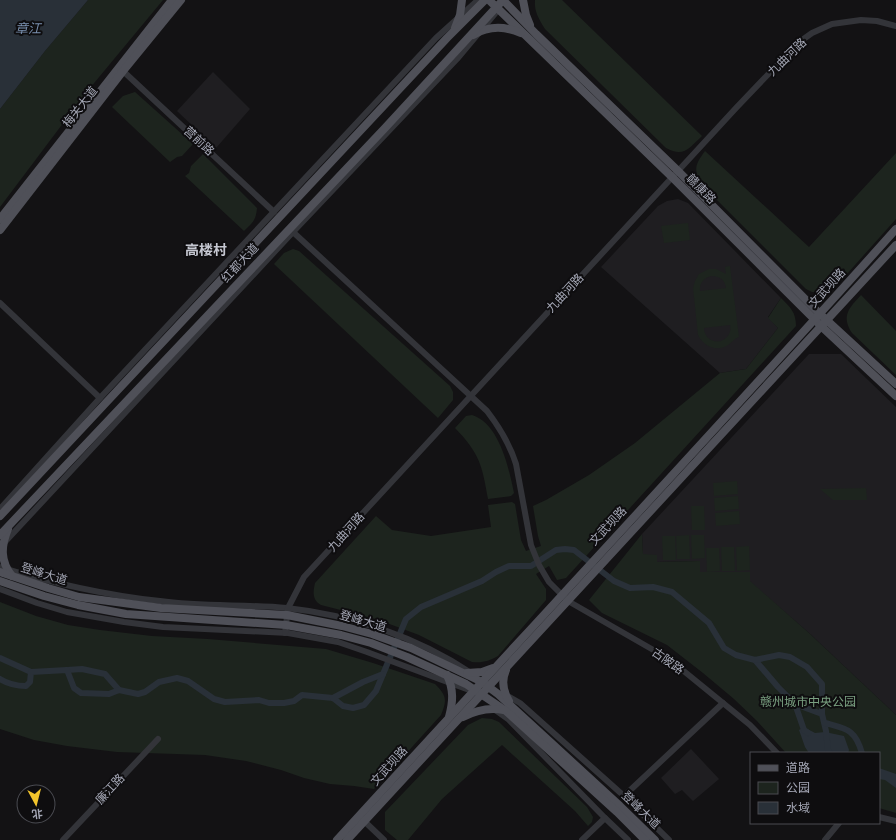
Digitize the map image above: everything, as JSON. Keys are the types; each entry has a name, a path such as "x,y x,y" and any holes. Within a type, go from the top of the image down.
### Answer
{"main road":[{"name":"梅关大道","path":"0,219 172,0"},
{"name":"梅关大道","path":"0,230 123,71 181,0"},
{"path":"448,38 459,18 462,0"},
{"name":"红都大道","path":"0,516 485,0"},
{"name":"赣康路","path":"489,0 675,174"},
{"path":"523,0 526,15 536,34"},
{"name":"红都大道","path":"0,535 385,128 460,46 505,1"},
{"name":"赣康路","path":"505,1 896,396"},
{"path":"460,46 469,37 491,28 504,28 526,36"},
{"name":"文武坝路","path":"347,840 362,819 453,719 486,684 509,664 611,554 821,320 896,230"},
{"name":"文武坝路","path":"486,684 497,665 605,547 821,320 896,245"},
{"name":"赣康路","path":"821,320 896,384"},
{"path":"2,569 1,547 11,524"},
{"name":"登峰大道","path":"2,569 11,581 44,596 78,605 126,614 341,635 371,643 407,657 447,675 478,693 510,708 655,840"},
{"name":"登峰大道","path":"0,581 11,581 48,588 79,597 161,608 287,611 342,626 373,630 413,645 486,684 645,840"},
{"path":"0,585 11,581"},
{"path":"447,675 452,690 453,719 476,711 510,708 503,688 503,678 509,664"},
{"path":"458,670 472,673 487,671 497,665"},
{"name":"文武坝路","path":"337,840 362,819"}],"street":[{"path":"0,509 100,398 436,38 478,0"},
{"path":"1,547 293,232 457,59 482,31 498,8"},
{"name":"九曲河路","path":"286,629 287,611 304,577 736,108 798,43 812,33 832,24 861,20 896,26"},
{"name":"营前路","path":"123,71 274,212"},
{"name":"古陂路","path":"293,232 487,411 504,436 513,454 531,545 536,558 549,582 561,595 568,601 669,659 750,725 776,752"},
{"path":"0,303 100,398"},
{"path":"2,569 82,589 161,602 287,611"},
{"path":"0,589 67,612 124,622 163,627 286,629 338,642 478,693 508,720 628,840"},
{"path":"413,645 457,663 486,684 520,703 624,796 669,840"},
{"path":"624,796 723,704"},
{"name":"廉江路","path":"63,840 158,739"},
{"path":"880,816 896,821"},
{"path":"582,840 605,818"},
{"path":"362,819 384,840"},
{"path":"825,840 838,824"}],"shaded area":[{"path":"213,72 250,109 216,148 177,111"},
{"path":"678,199 688,203 781,298 768,317 778,328 746,369 720,373 601,267 658,206 667,201"},
{"path":"809,354 841,354 896,407 896,715 809,633 749,581 750,572 700,572 699,561 657,562 643,555 642,534"},
{"path":"691,749 719,779 693,801 682,790 675,794 661,778"}],"green space":[{"path":"88,0 163,0 85,94 0,207 0,109 45,51"},
{"path":"535,0 562,0 702,136 690,148 682,152 672,151 666,148 545,29 536,12"},
{"path":"135,92 193,144 182,156 177,157 170,162 112,107 123,96"},
{"path":"705,151 809,247 896,153 896,219 838,284 825,292 812,292 806,289 704,187 698,177 696,169"},
{"path":"203,154 257,208 255,219 244,231 185,176 189,173 191,166"},
{"path":"688,223 690,240 664,243 661,226"},
{"path":"293,249 299,251 450,386 453,392 453,400 438,418 274,264 284,253"},
{"path":"730,266 739,337 724,347 715,348 704,343 698,335 693,288 699,274 709,269 716,269 726,274 725,267","holes":["711,276 722,279 726,288 700,291 702,281","730,325 729,334 721,341 709,339 704,331 704,328"]},
{"path":"861,295 896,331 896,375 852,333 849,327 847,322 848,312"},
{"path":"781,298 794,313 796,326 566,578 557,580 549,566 536,574 546,589 546,600 498,656 486,661 472,662 419,635 376,619 321,605 316,601 314,593 315,583 376,516 392,530 431,536 491,527 488,505 512,502 515,504 521,540 526,551 541,546 533,506 589,475 635,443 720,373 746,369 778,328 768,318"},
{"path":"472,415 489,427 496,437 506,459 514,493 511,496 488,499 479,460 470,445 455,428 466,416"},
{"path":"737,481 738,494 714,496 713,483"},
{"path":"866,488 867,500 833,500 820,489"},
{"path":"738,496 739,509 715,511 714,498"},
{"path":"691,506 704,506 705,530 692,530"},
{"path":"739,511 740,524 716,526 715,513"},
{"name":"赣州城市中央公园","path":"642,534 643,554 657,555 657,562 700,561 700,572 750,572 750,581 809,633 896,715 896,813 880,808 880,752 785,752 757,721 734,699 667,645 602,613 589,600"},
{"path":"689,535 690,559 677,559 676,536"},
{"path":"691,535 704,535 705,558 692,559"},
{"path":"662,536 675,536 676,560 663,560"},
{"path":"749,546 750,570 737,571 736,547"},
{"path":"721,547 734,547 735,571 722,571"},
{"path":"706,548 719,548 720,571 707,572"},
{"path":"0,602 36,616 68,625 100,630 152,636 326,649 435,684 444,695 445,702 441,715 374,789 330,784 246,761 205,755 117,752 67,746 34,740 0,729"},
{"path":"482,718 492,719 499,722 587,807 593,817 592,822 588,826 575,811 502,745 442,799 408,840 397,840 385,830 385,812 468,725"}],"water":[{"name":"章江","path":"0,0 88,0 45,51 0,109"},
{"path":"804,727 815,733 825,732 844,736 848,752 808,752 799,730"},
{"path":"880,768 896,774 896,788 885,780 880,779"}],"waterway":[{"path":"0,679 19,686 26,686 30,682 31,672 67,670 74,688 81,693 109,694 119,690 138,694 145,692 159,682 177,678 188,681 214,699 225,702 259,700 269,703 284,703 294,701 302,695 333,698 343,706 353,708 364,705 376,691 406,619 421,607 482,581 509,566 531,566 556,550 565,549 574,550 614,581 630,588 653,587 672,592 709,623 724,648 736,655 755,660 779,655 790,657 807,667 822,684 822,714 829,752"},
{"path":"0,658 31,672"},
{"path":"755,660 795,704 822,714"},
{"path":"67,670 82,669 105,674 119,690"},
{"path":"333,698 363,682 383,674"},
{"path":"795,704 804,730 808,733"},
{"path":"825,723 849,731 856,739 862,752"}],"district":[{"name":"高楼村","path":"206,250"}]}
